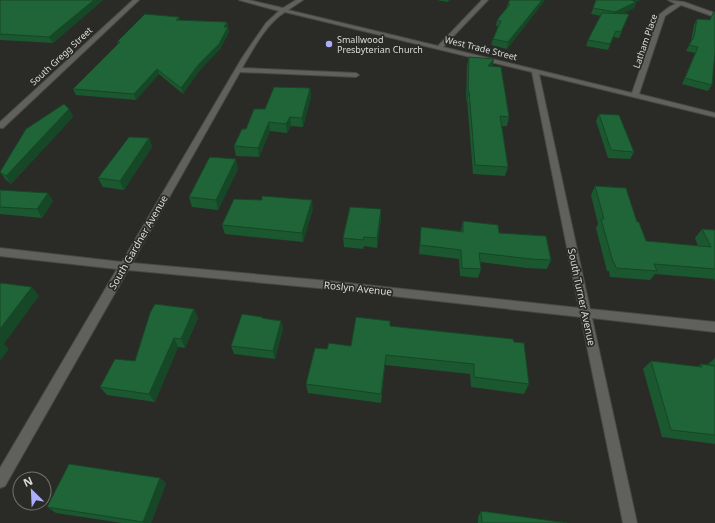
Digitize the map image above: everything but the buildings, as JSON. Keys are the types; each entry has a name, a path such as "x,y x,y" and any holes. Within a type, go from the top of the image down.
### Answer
{"street":[{"name":"South Gregg Street","path":"0,126 136,0"},
{"name":"West Trade Street","path":"242,0 715,115"},
{"name":"South Gardner Avenue","path":"0,481 238,70 268,24 276,15 300,0"},
{"path":"440,47 485,0"},
{"path":"671,0 715,15"},
{"name":"Latham Place","path":"635,95 662,15 671,8 682,4"},
{"path":"238,70 356,75"},
{"name":"South Turner Avenue","path":"535,71 630,523"},
{"name":"Roslyn Avenue","path":"0,252 125,266 337,286 715,327"}],"place":[{"name":"Smallwood Presbyterian Church","path":"329,44"}]}
